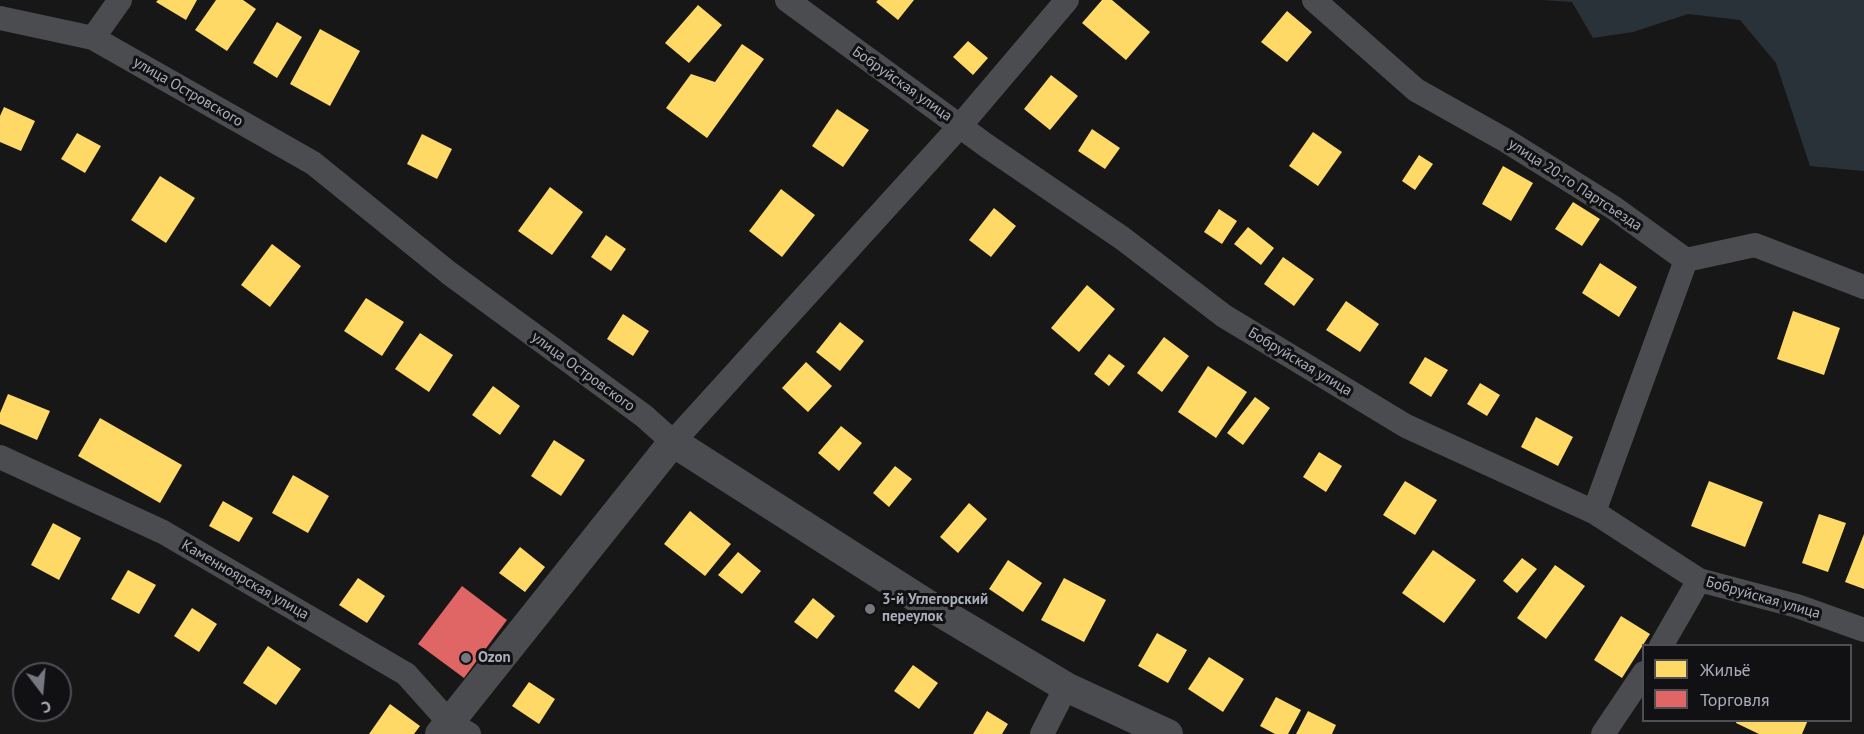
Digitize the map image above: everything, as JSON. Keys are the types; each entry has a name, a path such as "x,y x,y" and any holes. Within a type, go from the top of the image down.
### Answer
{"street":[{"path":"93,38 120,0"},
{"name":"Бобруйская улица","path":"787,0 1244,328 1406,426 1594,512 1699,580 1797,606 1864,630"},
{"path":"453,730 672,442 960,126 1067,0"},
{"name":"улица 20-го Партсъезда","path":"1314,0 1416,90 1505,140 1614,208 1686,260"},
{"name":"улица Островского","path":"0,18 93,38 313,163 477,294 644,416 672,442 925,603 1066,687 1168,734"},
{"path":"1594,512 1686,260 1755,245 1864,287"},
{"name":"Каменноярская улица","path":"0,458 163,532 406,674 453,730"},
{"path":"1662,644 1699,580"},
{"path":"1604,734 1642,676"},
{"path":"1042,734 1066,687"}],"shaded area":[{"path":"1543,0 1864,0 1864,171 1810,166 1776,63 1740,20 1688,14 1633,32 1593,38 1572,2"}],"building: Жильё":[{"path":"158,0 197,0 186,20 156,2"},
{"path":"216,0 243,0 256,9 227,51 195,30"},
{"path":"878,0 914,0 898,20 876,2"},
{"path":"1102,0 1112,0 1150,32 1126,60 1082,23"},
{"path":"698,5 722,25 689,63 665,43"},
{"path":"1287,11 1312,32 1287,62 1261,42"},
{"path":"277,22 302,37 277,78 253,63"},
{"path":"320,29 360,51 330,106 290,84"},
{"path":"968,41 988,58 973,75 953,57"},
{"path":"742,44 764,59 707,138 666,108 691,74 715,82"},
{"path":"1051,75 1078,96 1050,130 1024,109"},
{"path":"4,107 35,121 21,151 0,142 0,116"},
{"path":"837,109 869,130 843,167 812,146"},
{"path":"1092,129 1120,148 1105,169 1078,151"},
{"path":"1313,132 1342,152 1318,186 1289,166"},
{"path":"77,133 101,146 85,173 61,159"},
{"path":"422,134 452,149 437,179 407,164"},
{"path":"1419,155 1433,164 1415,190 1402,181"},
{"path":"1503,166 1533,183 1511,221 1482,204"},
{"path":"160,176 195,198 166,243 131,220"},
{"path":"550,187 583,212 552,255 518,231"},
{"path":"781,189 815,215 782,257 749,231"},
{"path":"1573,202 1600,219 1582,246 1555,229"},
{"path":"994,208 1016,226 991,257 969,240"},
{"path":"1219,209 1237,221 1222,244 1204,232"},
{"path":"1248,227 1274,248 1261,265 1234,244"},
{"path":"606,235 626,249 611,271 591,257"},
{"path":"272,244 301,266 270,307 241,285"},
{"path":"1283,257 1314,279 1294,306 1264,284"},
{"path":"1600,263 1637,287 1619,317 1582,293"},
{"path":"1087,285 1115,309 1079,352 1051,328"},
{"path":"366,298 404,322 382,356 344,331"},
{"path":"1346,301 1379,324 1360,352 1326,330"},
{"path":"1793,311 1840,328 1824,375 1777,359"},
{"path":"623,314 649,331 633,356 607,339"},
{"path":"840,322 864,341 840,371 816,352"},
{"path":"420,333 453,355 429,392 395,369"},
{"path":"1164,337 1189,356 1162,392 1137,373"},
{"path":"1109,354 1125,366 1109,386 1094,374"},
{"path":"1425,357 1448,370 1431,397 1409,383"},
{"path":"806,362 832,386 808,412 782,388"},
{"path":"1208,366 1247,392 1216,438 1178,412"},
{"path":"1480,383 1500,395 1487,416 1467,404"},
{"path":"493,386 520,406 500,435 472,415"},
{"path":"8,394 50,411 37,440 0,424 0,413"},
{"path":"1255,397 1270,408 1243,445 1227,433"},
{"path":"1536,417 1573,437 1558,466 1521,447"},
{"path":"100,418 182,465 160,503 78,456"},
{"path":"841,426 862,443 839,471 818,453"},
{"path":"554,440 585,460 561,496 531,476"},
{"path":"1319,452 1342,466 1326,492 1303,477"},
{"path":"895,466 912,479 889,507 873,493"},
{"path":"293,475 329,496 308,533 272,513"},
{"path":"1405,481 1437,500 1415,535 1383,515"},
{"path":"1709,481 1763,502 1745,547 1691,526"},
{"path":"223,501 253,518 239,542 209,526"},
{"path":"969,503 987,519 958,553 940,537"},
{"path":"690,511 731,544 705,576 664,544"},
{"path":"1819,514 1846,523 1828,572 1802,563"},
{"path":"53,523 81,538 59,580 31,565"},
{"path":"1864,534 1864,589 1845,582"},
{"path":"520,547 545,567 525,592 499,573"},
{"path":"1433,550 1476,580 1444,623 1402,593"},
{"path":"738,552 761,571 742,594 718,575"},
{"path":"1522,558 1537,569 1517,593 1503,581"},
{"path":"1008,560 1042,583 1023,612 989,589"},
{"path":"1555,565 1585,586 1546,639 1517,618"},
{"path":"128,570 156,585 139,614 111,599"},
{"path":"358,578 385,596 367,623 339,605"},
{"path":"1064,578 1106,600 1084,642 1041,620"},
{"path":"813,598 835,616 817,639 794,622"},
{"path":"192,608 217,624 199,652 174,636"},
{"path":"1621,616 1650,634 1622,678 1594,660"},
{"path":"1157,633 1187,650 1168,683 1138,666"},
{"path":"268,646 301,669 276,705 243,683"},
{"path":"1209,657 1244,679 1223,712 1188,689"},
{"path":"913,665 938,683 919,709 894,691"},
{"path":"529,682 555,699 539,724 512,706"},
{"path":"1276,697 1301,710 1288,734 1275,734 1260,726"},
{"path":"390,704 420,726 414,734 369,734"},
{"path":"987,711 1008,724 1002,734 973,734"},
{"path":"1308,711 1336,725 1332,734 1296,734"},
{"path":"1807,722 1802,734 1759,734 1736,723"}],"building: Торговля":[{"path":"462,586 507,620 464,678 418,644"}],"place":[{"name":"3-й Углегорский переулок","path":"870,609"},
{"name":"Ozon","path":"466,658"}]}
